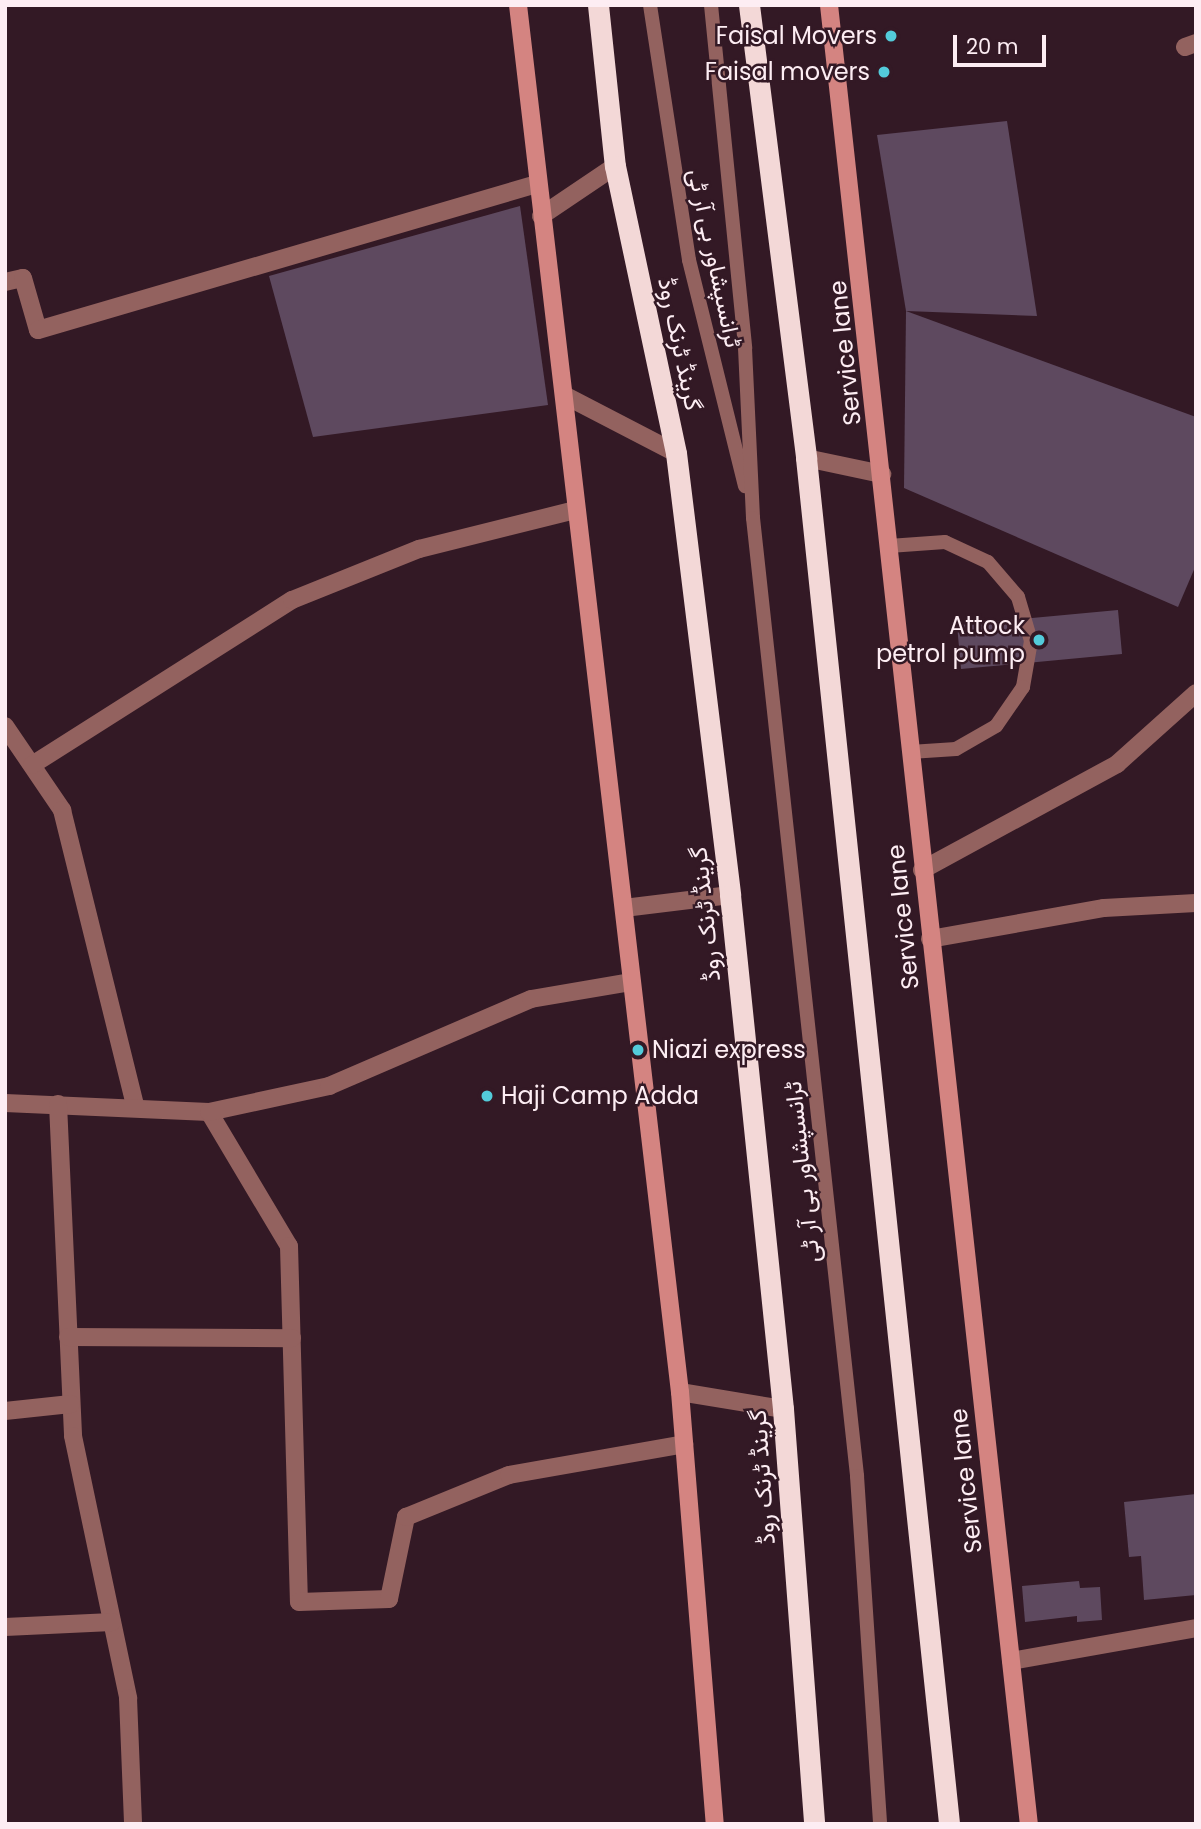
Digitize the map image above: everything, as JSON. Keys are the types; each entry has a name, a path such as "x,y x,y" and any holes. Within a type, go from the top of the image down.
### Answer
{"highway":[{"name":"گرینڈ ٹرنک روڈ","path":"598,5 615,166 676,453 730,895 783,1409 814,1824"},
{"path":"749,5 806,458 949,1824"}],"street":[{"path":"519,5 537,184 680,1392 715,1824"},
{"name":"Service lane","path":"829,5 882,474 909,752 1029,1824"},
{"path":"541,216 615,166"},
{"path":"5,282 23,278 38,330 537,184"},
{"path":"564,395 676,453"},
{"path":"806,458 882,474"},
{"path":"32,765 292,600 419,549 576,510"},
{"path":"922,870 1117,764 1196,693"},
{"path":"5,726 62,810 135,1105"},
{"path":"624,908 730,895"},
{"path":"930,939 1104,908 1196,903"},
{"path":"5,1103 135,1105 209,1112 329,1086 531,999 632,982"},
{"path":"58,1104 73,1436 128,1698 134,1824"},
{"path":"209,1112 289,1246 299,1602 389,1599 406,1517 509,1475 684,1444"},
{"path":"68,1337 292,1338"},
{"path":"680,1392 783,1409"},
{"path":"5,1411 71,1405"},
{"path":"5,1627 112,1622"},
{"path":"1011,1661 1196,1628"}],"lane":[{"name":"ٹرانسپشاور بی آر ٹی","path":"650,5 689,260 753,518"},
{"name":"ٹرانسپشاور بی آر ٹی","path":"711,5 745,348 753,518 857,1476 880,1824"},
{"path":"889,546 945,542 988,562 1018,597 1031,642 1023,688 996,726 956,749 909,752"}],"building":[{"path":"1007,121 1037,316 906,311 877,135"},
{"path":"520,206 548,405 313,437 269,276"},
{"path":"906,311 1196,417 1196,565 1178,607 904,488"},
{"name":"Attock petrol pump","path":"1118,610 1122,654 961,669 957,625"},
{"path":"1196,1494 1196,1595 1144,1600 1141,1556 1129,1557 1124,1502"},
{"path":"1079,1581 1080,1588 1100,1587 1102,1620 1077,1622 1077,1616 1025,1622 1022,1586"}],"place":[{"name":"Faisal Movers","path":"891,36"},
{"name":"Faisal movers","path":"884,72"},
{"name":"Attock petrol pump","path":"1039,640"},
{"name":"Niazi express","path":"638,1050"},
{"name":"Haji Camp Adda","path":"487,1096"}]}
